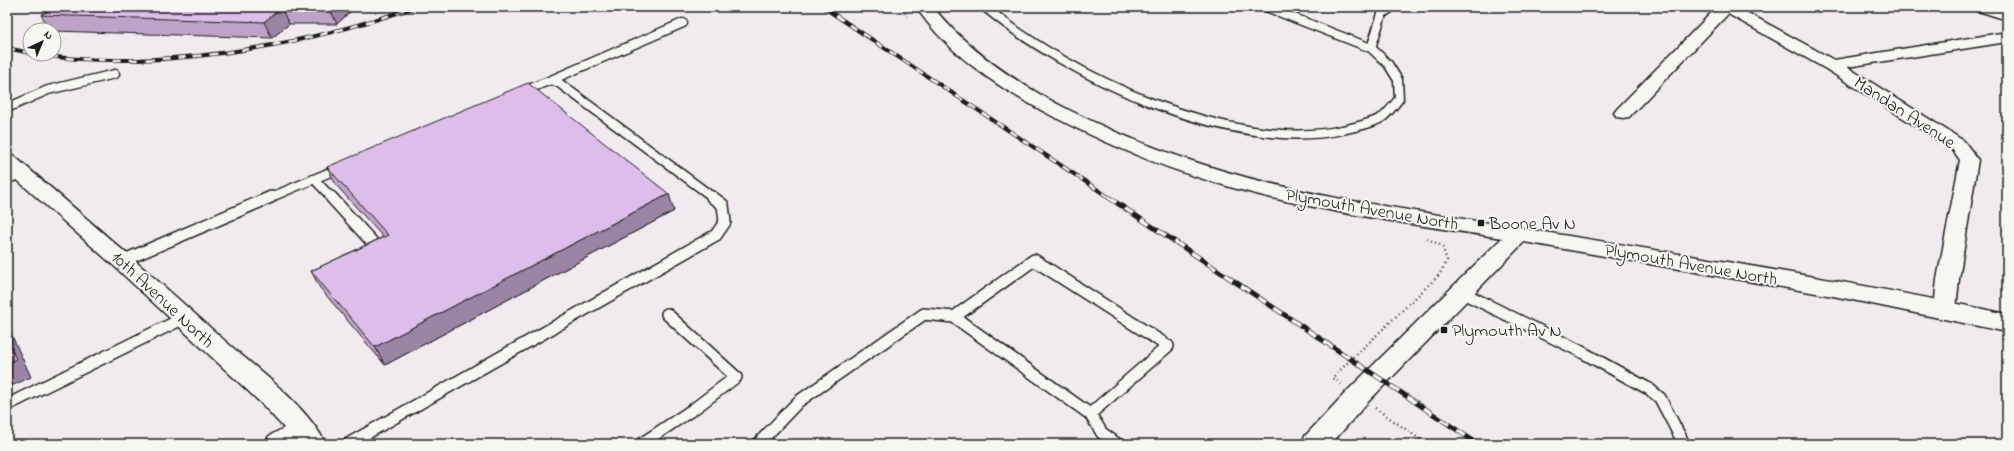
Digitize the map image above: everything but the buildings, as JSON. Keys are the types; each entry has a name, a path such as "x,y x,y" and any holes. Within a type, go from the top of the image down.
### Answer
{"street":[{"name":"Plymouth Avenue North","path":"924,7 947,35 1012,84 1084,126 1143,151 1204,172 1274,192 1945,309 2007,323"},
{"path":"1623,113 1725,7"},
{"name":"Mandan Avenue","path":"1725,7 1832,65 1958,145 1969,160 1948,278 1945,309"},
{"path":"1980,7 2007,15"},
{"path":"1832,65 2007,38"},
{"name":"10th Avenue North","path":"12,171 122,260 271,397 308,437"},
{"path":"1315,444 1358,396 1518,234"},
{"path":"279,444 308,437"}],"lane":[{"path":"985,7 993,15 1046,52 1116,88 1191,116 1239,129 1282,135 1326,134 1358,126 1384,116 1399,99 1398,80 1388,64 1371,48 1266,7"},
{"path":"1371,48 1382,14 1392,7"},
{"path":"510,96 683,23"},
{"path":"7,108 48,90 114,74"},
{"path":"348,444 716,235 725,222 723,205 559,83 551,80"},
{"path":"122,260 351,164"},
{"path":"314,179 372,242"},
{"path":"954,317 1034,260 1168,346 1090,414"},
{"path":"1461,292 1580,351 1649,389 1660,398 1684,444"},
{"path":"641,444 695,408 736,377 666,314"},
{"path":"758,444 799,401 924,314 954,317 1090,414 1102,433 1117,444"},
{"path":"7,405 184,318"}],"path":[{"path":"1423,238 1442,246 1447,260 1439,275 1332,378 1427,444"}],"railway":[{"path":"62,58 137,60 208,55 243,50 313,37 415,7"},
{"path":"823,7 1110,198"},
{"path":"7,48 22,51"},
{"path":"1108,197 1478,444"}],"place":[{"name":"Boone Av N","path":"1481,223"},
{"name":"Plymouth Av N","path":"1444,330"}]}
